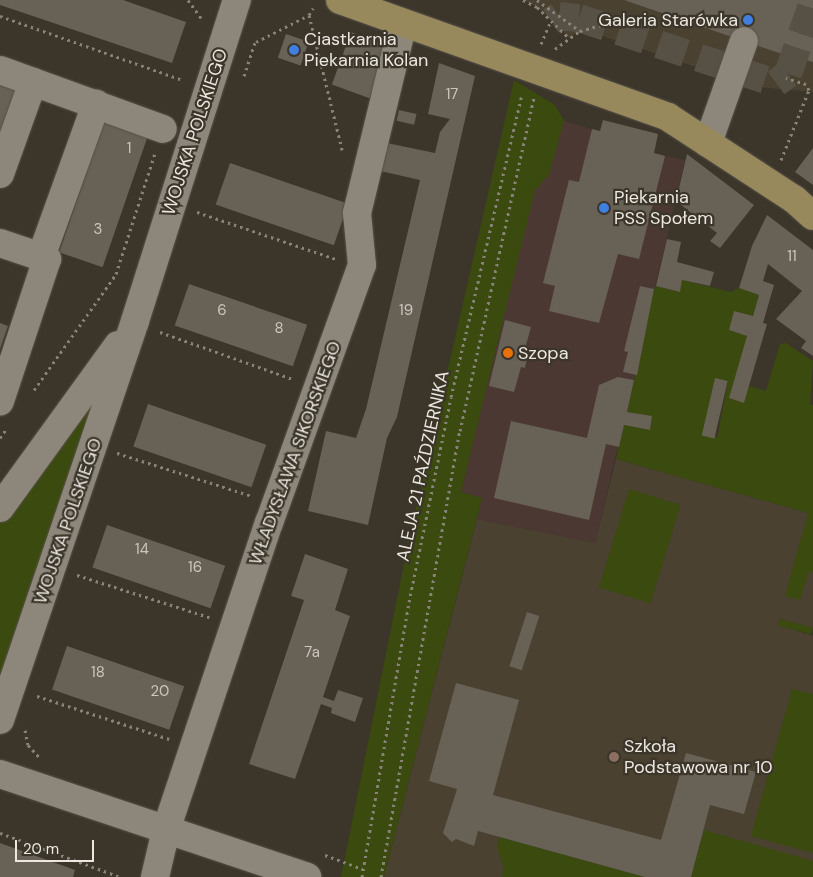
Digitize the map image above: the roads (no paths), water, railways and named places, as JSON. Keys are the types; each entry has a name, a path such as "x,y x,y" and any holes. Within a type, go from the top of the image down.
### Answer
{"street":[{"name":"WOJSKA POLSKIEGO","path":"12,724 146,326 237,0"},
{"path":"340,0 538,68 668,117 794,200 813,216"},
{"name":"WŁADYSŁAWA SIKORSKIEGO","path":"155,877 166,830 268,523 362,266 357,213 403,23"},
{"path":"708,143 744,41"},
{"path":"0,70 163,129"},
{"path":"0,174 33,82"},
{"path":"41,257 96,104"},
{"path":"0,243 47,259 6,412"},
{"name":"WOJSKA POLSKIEGO","path":"0,508 146,326"},
{"path":"0,774 307,877"}],"tunnel":[{"path":"551,21 559,16 579,18 776,83 788,74 813,2"}],"place":[{"name":"Galeria Starówka","path":"748,20"},
{"name":"Ciastkarnia Piekarnia Kolan","path":"294,50"},
{"name":"Piekarnia PSS Społem","path":"604,208"},
{"name":"Szopa","path":"508,353"},
{"name":"Szkoła Podstawowa nr 10","path":"614,757"}]}
